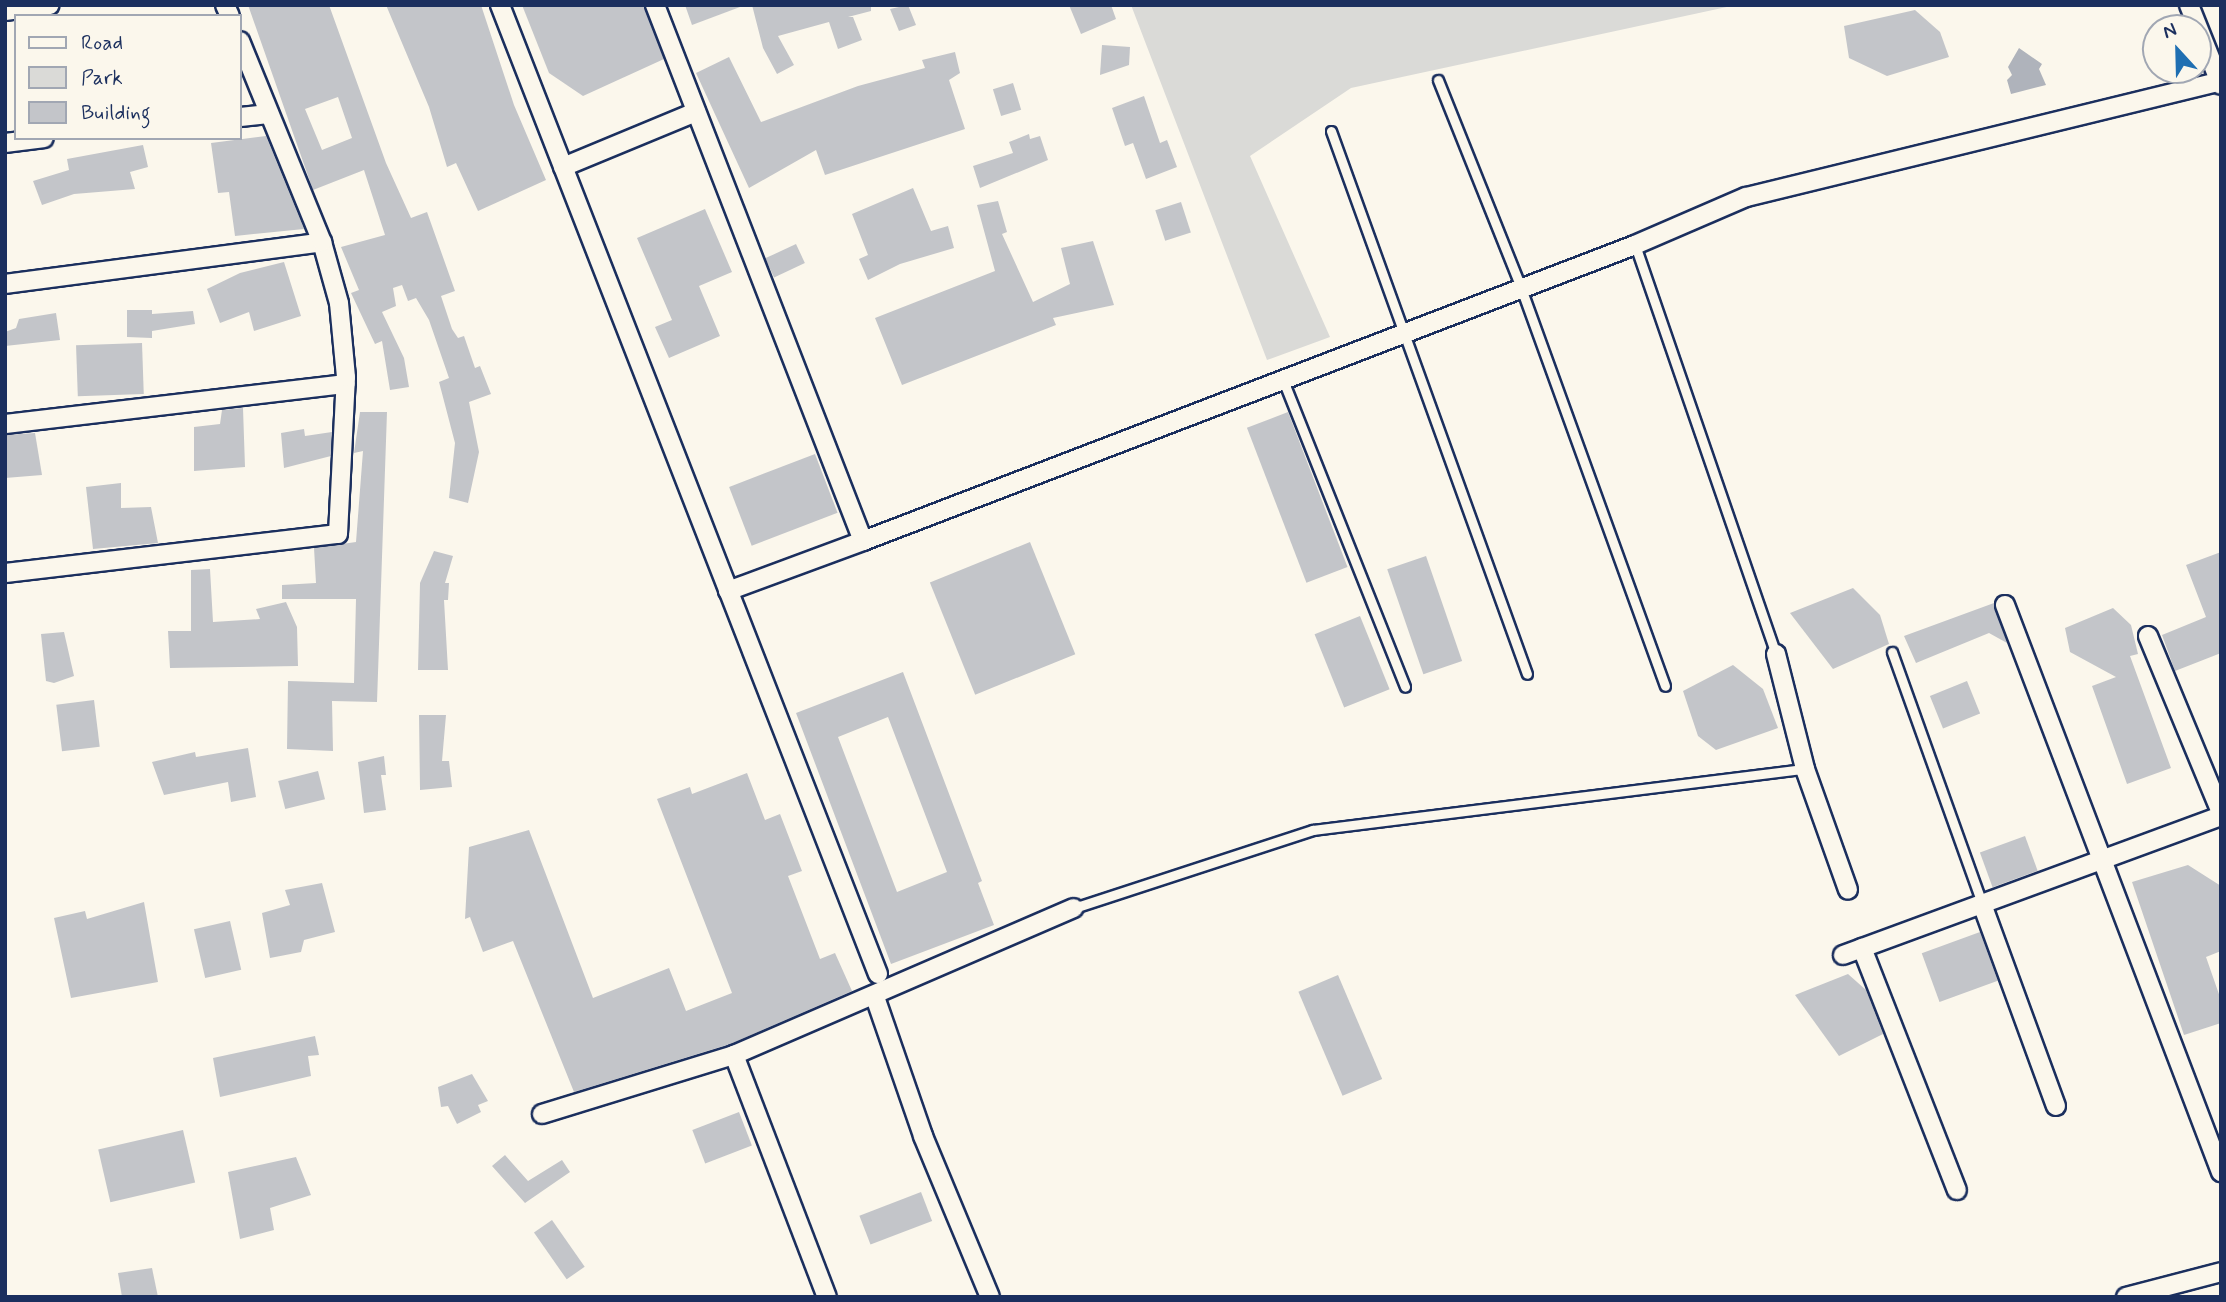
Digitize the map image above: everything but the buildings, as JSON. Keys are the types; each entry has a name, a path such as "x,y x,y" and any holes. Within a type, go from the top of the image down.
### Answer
{"street":[{"path":"5,11 50,5"},
{"path":"500,5 878,974"},
{"path":"655,5 863,541"},
{"path":"728,592 1634,245 1746,197 2220,82 2189,5"},
{"path":"5,573 338,534 346,384 339,303 322,242 242,46"},
{"path":"563,167 696,111"},
{"path":"242,117 269,114"},
{"path":"5,142 24,140"},
{"path":"5,284 322,242"},
{"path":"5,424 346,384"},
{"path":"2005,605 2099,861 2221,1171"},
{"path":"1843,955 2221,814 2148,636"},
{"path":"1776,654 1805,769 1848,890"},
{"path":"1982,904 2056,1106"},
{"path":"542,1114 734,1055 875,998 1074,908"},
{"path":"1862,948 1957,1190"},
{"path":"875,998 923,1136 990,1297"},
{"path":"734,1055 827,1297"},
{"path":"2126,1297 2221,1272"}],"lane":[{"path":"1438,80 1521,288 1665,686"},
{"path":"1331,131 1402,334 1527,674"},
{"path":"1634,245 1776,654"},
{"path":"1283,380 1405,687"},
{"path":"1892,652 1982,904"},
{"path":"1074,908 1313,830 1805,769"}],"green space":[{"path":"1131,5 1736,5 1351,88 1250,156 1330,337 1267,360"}],"shaded area":[{"path":"2019,48 2042,64 2039,69 2046,85 2011,94 2007,80 2012,75 2008,67"}]}
